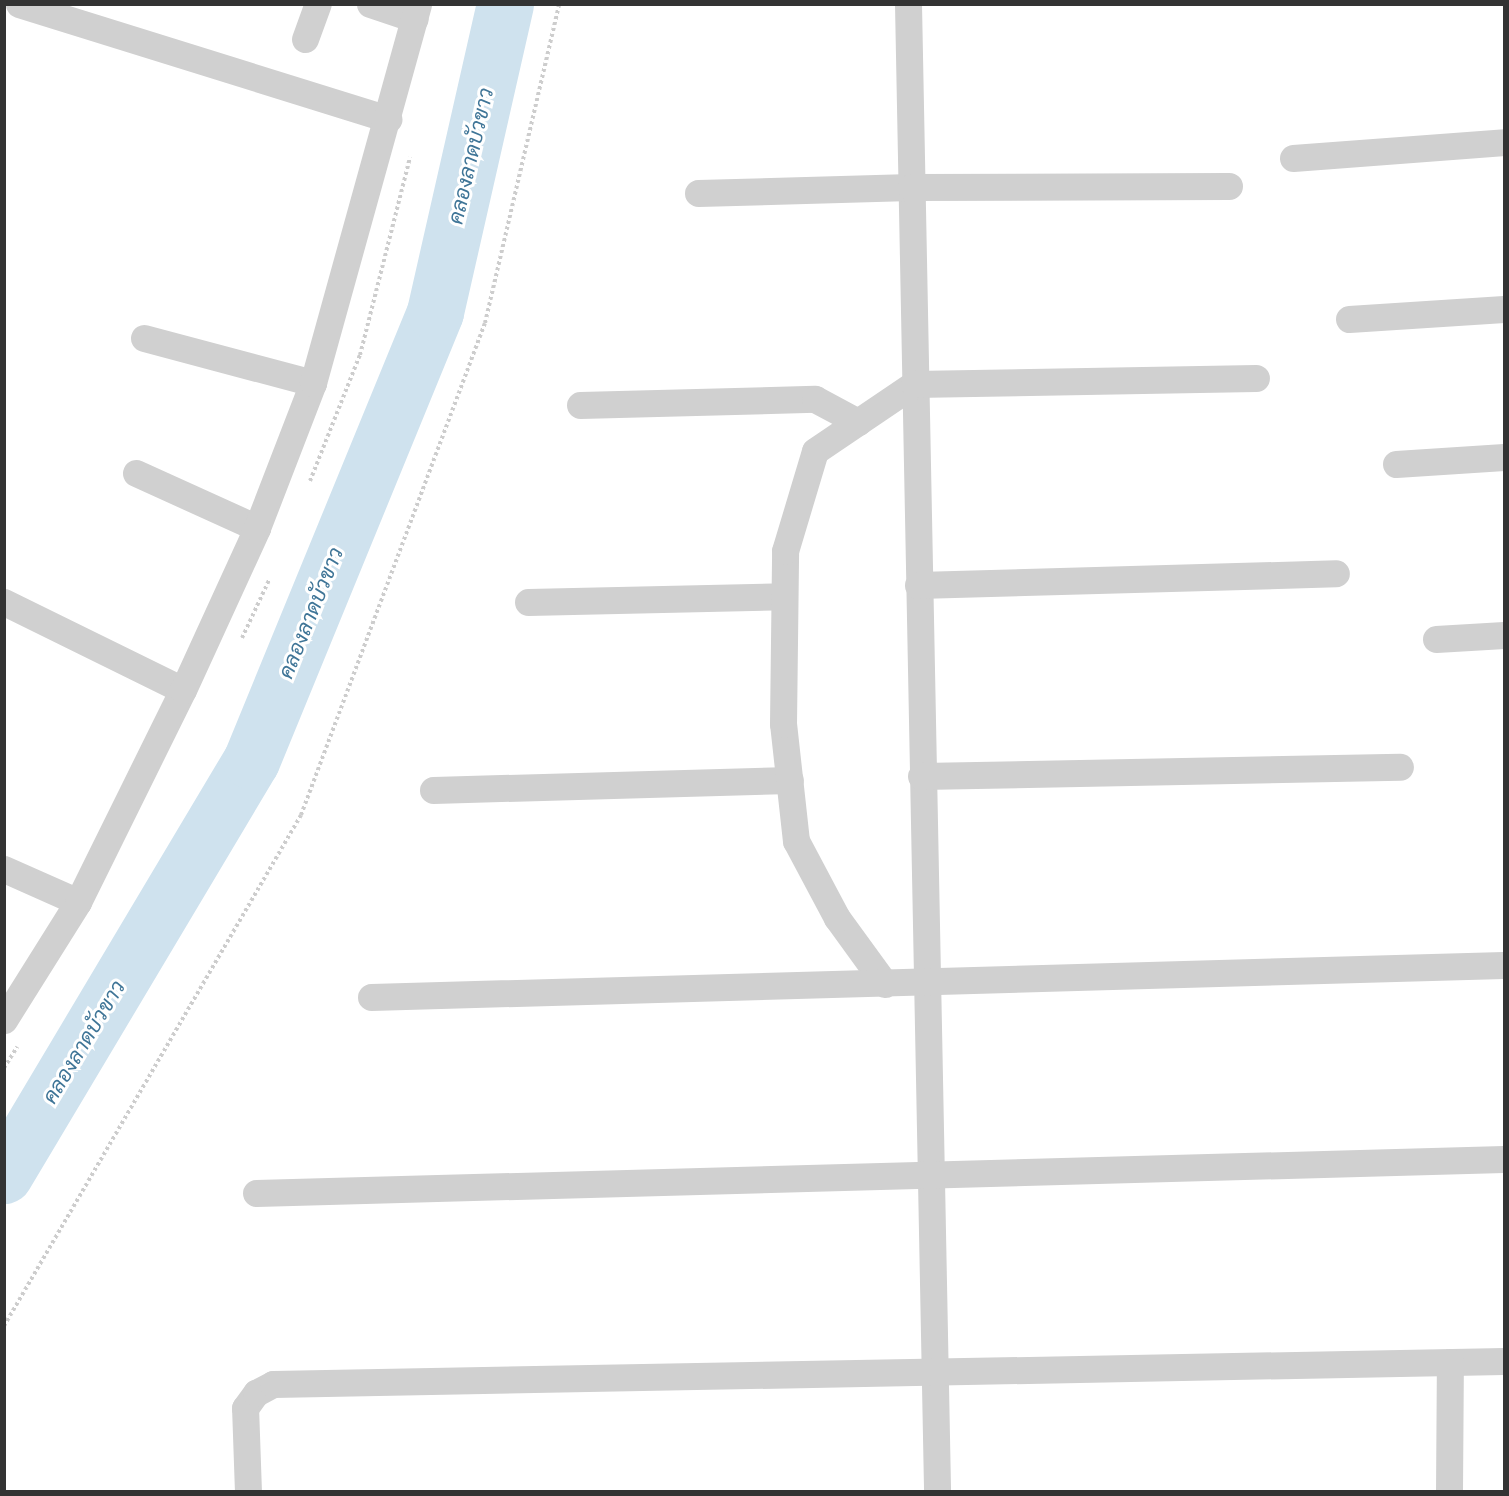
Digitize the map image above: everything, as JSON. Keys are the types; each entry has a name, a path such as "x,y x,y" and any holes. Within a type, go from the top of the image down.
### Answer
{"street":[{"path":"19,4 388,118"},
{"path":"305,39 318,4"},
{"path":"4,1020 78,902 183,690 257,528 313,383 417,12 370,4"},
{"path":"908,4 924,984 937,1491"},
{"path":"1293,158 1504,142"},
{"path":"698,193 911,187 1229,186"},
{"path":"1349,319 1504,309"},
{"path":"144,338 313,383"},
{"path":"885,984 837,918 796,841 783,724 785,551 816,451 914,384 1256,378"},
{"path":"580,405 815,399 858,422"},
{"path":"1396,464 1504,457"},
{"path":"136,473 257,528"},
{"path":"918,585 1336,573"},
{"path":"528,602 784,596"},
{"path":"4,602 183,690"},
{"path":"1436,639 1504,635"},
{"path":"921,776 1400,767"},
{"path":"433,790 790,780"},
{"path":"4,869 78,902"},
{"path":"372,997 924,984 1504,965"},
{"path":"256,1194 1504,1159"},
{"path":"248,1491 245,1408 256,1393 273,1384 1504,1361"},
{"path":"1449,1491 1450,1362"}],"path":[{"path":"4,1326 301,815 485,323 558,4"}],"waterway":[{"name":"คลองลาดบัวขาว","path":"4,1175 251,761 435,312 505,4"}]}
